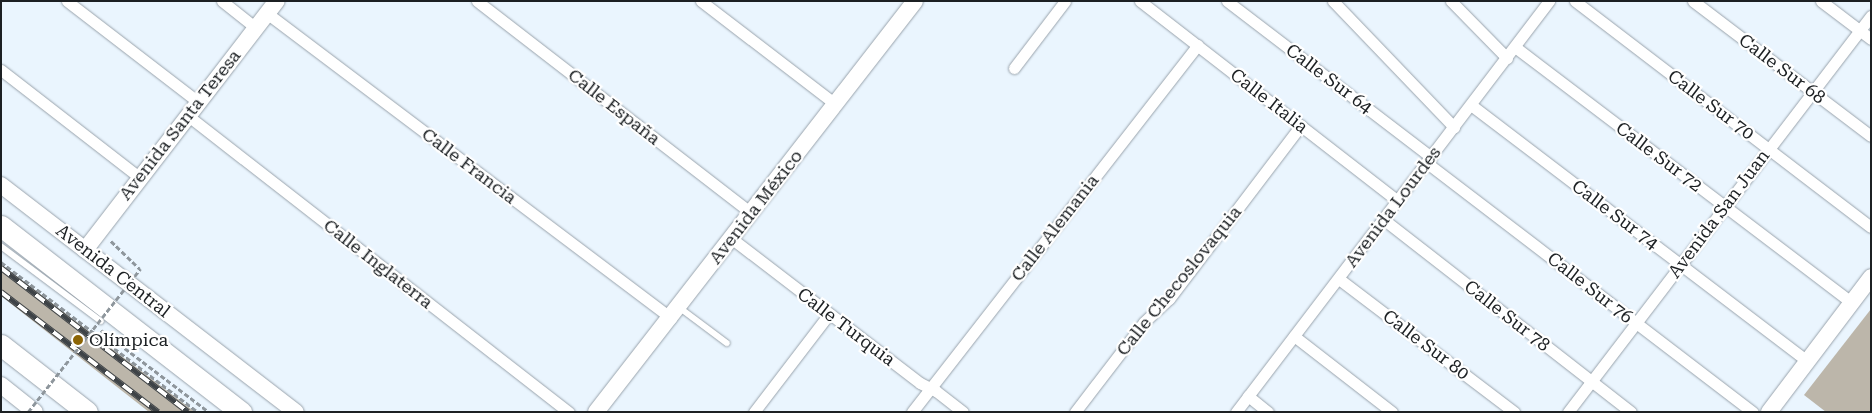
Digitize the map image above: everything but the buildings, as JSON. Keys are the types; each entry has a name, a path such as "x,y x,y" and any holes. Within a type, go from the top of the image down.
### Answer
{"highway":[{"name":"Avenida Central","path":"1,226 241,412"},
{"path":"1,345 87,412"}],"street":[{"path":"67,1 198,102"},
{"path":"222,1 256,28"},
{"name":"Calle España","path":"477,1 751,214"},
{"path":"702,1 835,104"},
{"name":"Avenida México","path":"596,412 915,1"},
{"path":"1014,68 1065,1"},
{"name":"Calle Italia","path":"1140,1 1398,200"},
{"name":"Calle Sur 64","path":"1227,1 1429,160"},
{"path":"1333,1 1454,126"},
{"path":"1451,1 1506,58"},
{"name":"Avenida Lourdes","path":"1236,412 1549,1"},
{"name":"Calle Sur 70","path":"1575,1 1871,227"},
{"name":"Calle Sur 68","path":"1693,1 1871,136"},
{"path":"1821,1 1871,39"},
{"name":"Avenida Santa Teresa","path":"85,250 139,177 273,7"},
{"name":"Calle Francia","path":"273,7 675,312"},
{"name":"Avenida San Juan","path":"1568,412 1871,16"},
{"name":"Calle Alemania","path":"912,412 1198,45"},
{"name":"Calle Sur 72","path":"1515,47 1852,303"},
{"path":"1,70 139,177"},
{"name":"Calle Sur 74","path":"1471,105 1807,361"},
{"name":"Calle Inglaterra","path":"187,115 569,412"},
{"name":"Calle Checoslovaquia","path":"1075,412 1141,326 1169,299 1301,126"},
{"name":"Calle Sur 76","path":"1429,160 1636,323 1753,412"},
{"name":"Avenida Central","path":"1,185 296,412"},
{"name":"Calle Sur 78","path":"1383,219 1631,412"},
{"name":"Calle Turquia","path":"732,238 829,314 963,412"},
{"path":"1769,412 1871,277"},
{"name":"Calle Sur 80","path":"1338,279 1514,412"},
{"path":"754,412 829,314"},
{"path":"1294,336 1392,412"},
{"path":"1,385 35,412"},
{"path":"1248,396 1268,412"}],"lane":[{"path":"1,246 101,321"},
{"path":"675,312 727,344"}],"path":[{"path":"28,412 140,269 110,240"},
{"path":"1,256 63,302"},
{"path":"1,262 198,412"},
{"path":"94,325 210,412"}],"railway":[{"path":"1,268 188,412"},
{"path":"1,292 158,412"}],"place":[{"name":"Olímpica","path":"78,340"}]}
